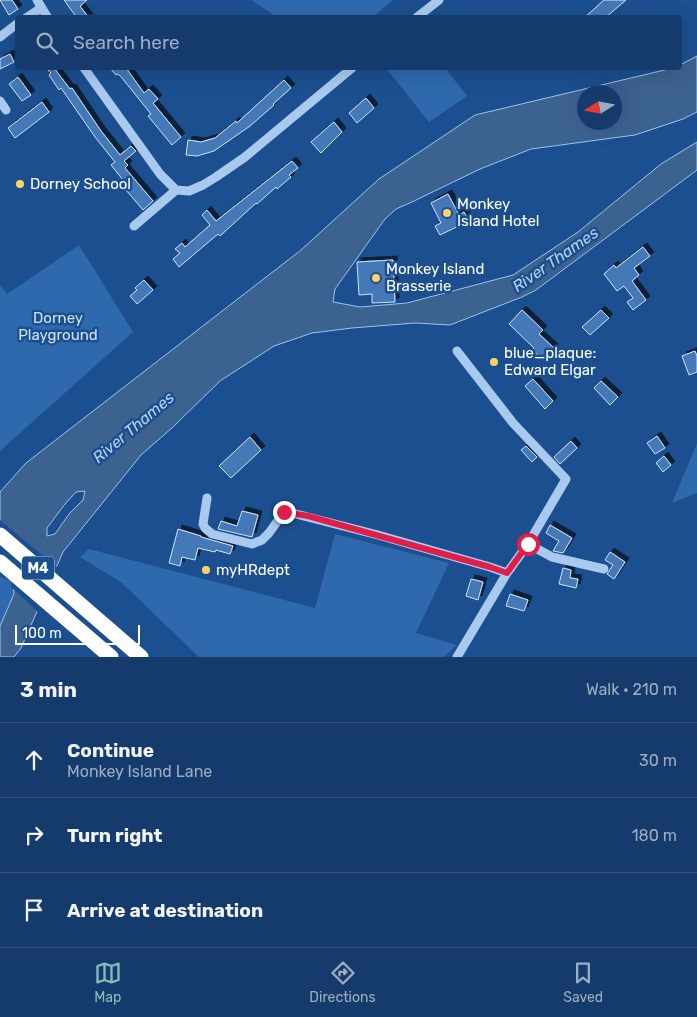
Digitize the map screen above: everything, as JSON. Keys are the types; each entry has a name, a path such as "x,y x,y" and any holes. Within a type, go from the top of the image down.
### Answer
{"highway":[{"name":"M4","path":"0,535 141,657"},
{"name":"M4","path":"0,562 111,657"}],"street":[{"path":"420,15 439,0"},
{"path":"29,15 39,4 46,15"},
{"path":"0,37 15,25"},
{"path":"85,70 160,174 176,190 189,191 216,177 244,157 350,70"},
{"path":"0,101 6,110"},
{"path":"134,226 174,194 176,190"},
{"path":"457,351 513,423 566,479 528,544 507,573 457,657"},
{"path":"207,498 202,524 205,528 212,534 252,544 262,540 269,533 284,512 378,535 507,573"},
{"path":"528,544 552,557 604,569"}],"green space":[{"path":"251,0 393,0 375,15 274,15"},
{"path":"388,70 447,70 467,96 429,122"},
{"name":"Dorney Playground","path":"79,245 133,332 0,451 0,285 7,294"},
{"path":"697,443 697,493 672,503"},
{"path":"335,534 449,563 416,633 457,645 444,657 199,657 122,583 80,557 89,549 315,608"},
{"path":"0,576 13,579 14,594 0,626"}],"water":[{"name":"River Thames","path":"697,56 697,112 683,119 635,135 531,149 480,169 396,209 385,219 335,289 333,302 360,307 407,303 513,275 578,232 661,164 697,142 697,170 536,290 522,297 450,325 415,323 312,333 274,346 220,381 141,455 63,552 21,648 14,657 0,657 0,626 14,594 13,579 0,576 0,492 26,463 301,250 379,179 475,115 577,91 577,130 622,130 622,85 601,85 665,70 682,70 682,64","holes":["85,491 83,500 69,514 55,534 47,536 47,528 65,504 76,492"]}],"pier":[{"path":"0,520 58,568 39,613 11,587 11,581 0,577"}],"building":[{"path":"0,0 12,0 18,9 9,15"},
{"path":"64,0 87,0 80,6 87,15 75,15"},
{"path":"604,0 626,0 608,15 587,15"},
{"path":"10,54 14,62 0,69 0,59"},
{"path":"48,70 56,70 70,89 72,88 120,155 131,146 136,151 124,161 128,165 125,168 153,201 143,210 120,183 123,180 111,165 115,162 61,88 59,90 49,75 51,73"},
{"path":"112,70 127,70 144,93 149,89 158,99 153,103 181,137 172,145 148,116 151,114 122,78 118,74 116,75"},
{"path":"18,77 31,95 22,101 9,84"},
{"path":"284,80 291,88 250,126 214,151 197,156 186,155 188,140 201,142 215,138 236,121 237,123"},
{"path":"366,98 374,108 357,123 349,113"},
{"path":"42,102 49,112 15,138 8,128"},
{"path":"334,122 342,132 321,153 311,142"},
{"path":"292,161 298,168 289,175 291,177 256,203 220,236 218,234 179,267 173,259 180,253 175,249 182,243 185,247 210,225 202,215 207,210 216,221"},
{"name":"Monkey Island Hotel","path":"448,194 459,215 464,212 469,221 440,235 435,226 441,223 431,203"},
{"path":"643,247 650,256 634,268 639,275 632,281 646,300 633,310 627,302 633,298 624,286 617,291 604,274 614,265 616,268"},
{"name":"Monkey Island Brasserie","path":"393,260 395,302 372,303 372,294 359,295 357,262"},
{"path":"144,280 153,290 137,304 130,296 137,290 135,288"},
{"path":"522,310 543,330 539,334 554,348 543,360 532,350 534,348 509,324"},
{"path":"601,310 609,318 590,335 582,327"},
{"path":"695,351 697,356 697,372 689,375 682,356"},
{"path":"533,379 553,401 545,409 525,386"},
{"path":"601,381 618,397 610,405 594,388"},
{"path":"657,436 665,448 655,454 647,443"},
{"path":"250,437 261,450 231,478 219,466"},
{"path":"571,441 577,448 560,464 554,457"},
{"path":"526,446 537,457 532,462 521,450"},
{"path":"664,456 671,465 663,472 656,463"},
{"path":"242,511 258,515 252,537 218,529 221,521 237,526"},
{"path":"550,525 572,538 563,553 553,551 559,541 546,533"},
{"path":"178,529 233,546 230,554 198,548 195,560 182,557 180,566 169,563"},
{"path":"610,552 625,562 614,579 607,574 613,565 605,560"},
{"path":"563,568 571,570 570,578 578,579 576,588 559,584"},
{"path":"471,579 483,582 478,600 466,596"},
{"path":"510,594 528,600 524,611 506,606"}],"place":[{"name":"Dorney School","path":"20,184"},
{"name":"Monkey Island Hotel","path":"447,213"},
{"name":"Monkey Island Brasserie","path":"376,278"},
{"name":"blue_plaque: Edward Elgar","path":"494,362"},
{"name":"myHRdept","path":"206,570"}],"route":[{"path":"284,512 308,516 378,535 507,573 528,544"}]}
